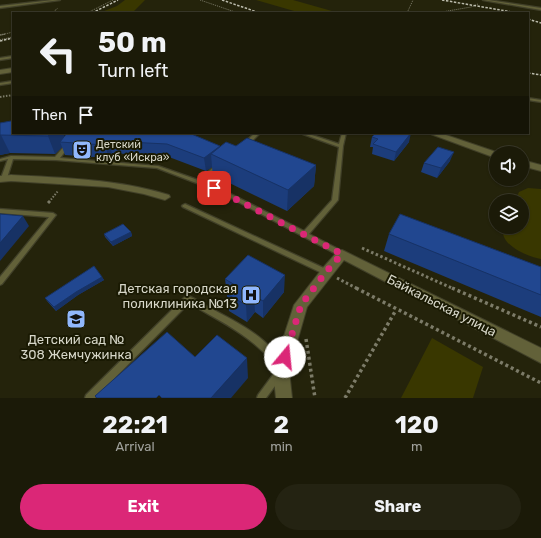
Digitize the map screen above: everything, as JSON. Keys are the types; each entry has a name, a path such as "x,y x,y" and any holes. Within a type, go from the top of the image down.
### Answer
{"street":[{"path":"0,72 12,70"},
{"path":"435,134 489,153"},
{"path":"529,165 541,168"},
{"path":"2,179 105,183 136,188 165,197"},
{"path":"284,398 281,370 301,305 342,254"},
{"name":"Байкальская улица","path":"342,254 541,356"}],"lane":[{"path":"0,7 60,0"},
{"path":"484,0 541,9"},
{"path":"0,59 12,57"},
{"path":"0,84 12,82"},
{"path":"529,99 541,102"},
{"path":"242,147 257,134"},
{"path":"305,134 341,146"},
{"path":"305,234 335,200 344,134"},
{"path":"56,159 70,143"},
{"path":"2,179 11,157"},
{"path":"0,160 11,157 158,166 199,182 221,164"},
{"path":"214,188 342,254"},
{"path":"185,206 326,272"},
{"path":"0,211 53,215 0,282"},
{"path":"89,398 188,299 253,338 275,358 281,370 261,398"}],"path":[{"path":"89,12 113,0"},
{"path":"200,0 235,12"},
{"path":"407,12 413,0"},
{"path":"442,12 471,7 481,2"},
{"path":"0,35 12,32"},
{"path":"0,40 12,37"},
{"path":"0,97 12,95"},
{"path":"362,248 541,327"},
{"path":"326,272 396,310 541,383"},
{"path":"345,398 396,310"},
{"path":"306,336 314,398"}],"shaded area":[{"path":"125,0 145,0 133,12 102,12 117,6"},
{"path":"256,0 293,0 335,12 298,12"},
{"path":"528,188 541,189 541,259 529,256 515,249 505,239 503,234 529,234 529,194 518,194 519,192"},
{"path":"432,338 483,367 473,398 401,398"}],"building":[{"path":"12,121 12,134 50,134 48,136 0,135 0,123"},
{"path":"66,134 191,134 220,146 204,158 167,144 108,141 105,145 60,142"},
{"path":"375,134 410,134 396,152 373,144 378,139 372,137"},
{"path":"247,138 316,165 288,190 211,154 226,142 236,146"},
{"path":"438,147 454,152 441,168 424,163"},
{"path":"0,214 23,216 0,243"},
{"path":"400,214 541,267 541,295 389,234"},
{"path":"123,224 131,232 111,242 104,234"},
{"path":"248,255 285,275 263,301 254,296 246,305 227,294 235,285 225,279"},
{"path":"94,266 102,277 54,307 45,298"},
{"path":"167,332 195,357 217,335 247,358 211,398 162,398 159,395 156,398 97,398 95,396"}],"railway":[{"path":"94,12 118,0"},
{"path":"222,0 257,12"},
{"path":"442,0 512,12"},
{"path":"529,19 541,23"},
{"path":"0,41 12,38"},
{"path":"529,73 541,75"}],"place":[{"name":"Детский клуб «Искра»","path":"82,150"},
{"name":"Детская городская поликлиника №13","path":"251,295"},
{"name":"Детский сад № 308 Жемчужинка","path":"76,319"}],"route":[{"path":"214,188 342,254 301,305 285,357"}]}
